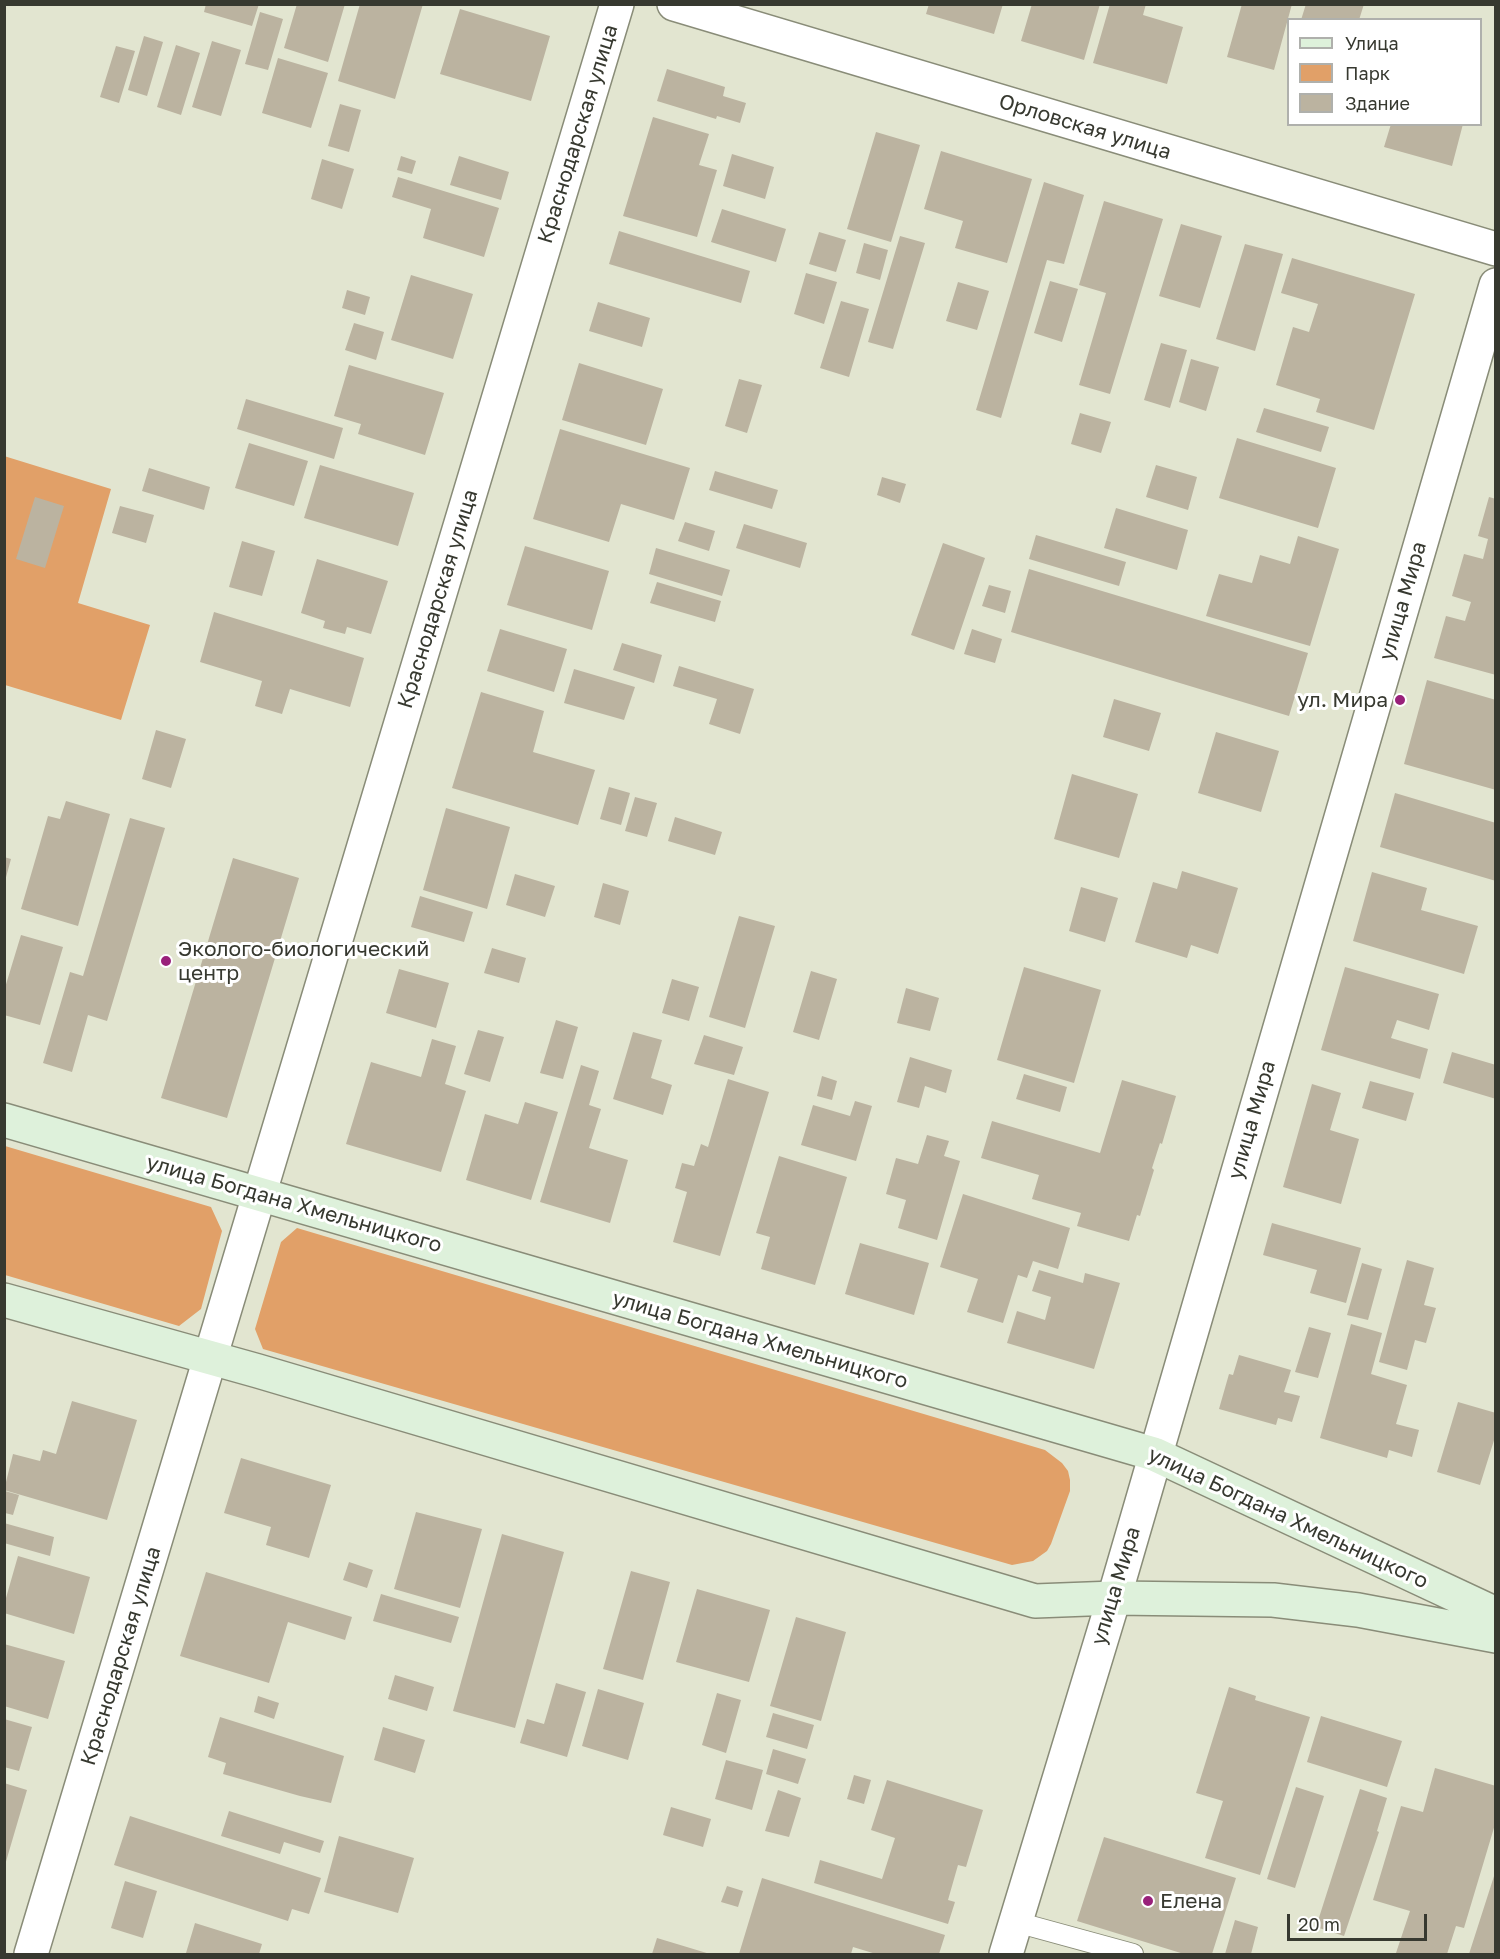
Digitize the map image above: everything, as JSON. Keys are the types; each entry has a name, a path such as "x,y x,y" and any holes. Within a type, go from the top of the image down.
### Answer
{"main road":[{"name":"улица Богдана Хмельницкого","path":"4,1120 1154,1454 1496,1614"},
{"name":"улица Богдана Хмельницкого","path":"4,1300 210,1358 1035,1601 1114,1598 1273,1600 1358,1610 1496,1636"}],"street":[{"name":"Краснодарская улица","path":"31,1954 617,4"},
{"name":"Орловская улица","path":"674,4 1496,249"},
{"name":"улица Мира","path":"1006,1954 1114,1598 1154,1454 1496,285"}],"lane":[{"path":"1016,1922 1133,1954"}],"green space":[{"path":"4,456 111,489 78,603 150,625 121,720 5,685"},
{"path":"5,1146 211,1207 222,1231 201,1309 179,1326 5,1275"},
{"path":"297,1228 1045,1450 1062,1463 1068,1471 1070,1480 1070,1491 1051,1544 1047,1551 1033,1561 1012,1565 263,1349 255,1329 281,1242"}],"building":[{"path":"206,4 259,4 252,26 204,12"},
{"path":"297,4 345,4 328,62 284,48"},
{"path":"360,4 423,4 395,99 338,81"},
{"path":"929,4 1003,4 994,34 926,14"},
{"path":"1032,4 1100,4 1084,60 1021,41"},
{"path":"1110,4 1146,4 1143,15 1183,27 1167,84 1093,63"},
{"path":"1242,4 1292,4 1274,70 1227,57"},
{"path":"1306,4 1364,4 1360,18 1302,18"},
{"path":"460,9 550,36 531,101 440,74"},
{"path":"260,12 283,19 268,70 245,64"},
{"path":"144,36 163,42 147,96 128,90"},
{"path":"212,41 241,50 221,116 192,107"},
{"path":"176,45 200,53 181,115 157,107"},
{"path":"116,46 135,51 119,103 100,97"},
{"path":"278,58 328,73 311,128 262,113"},
{"path":"667,69 725,87 723,96 746,103 740,123 717,116 716,119 657,101"},
{"path":"340,104 361,110 349,152 328,146"},
{"path":"653,117 709,134 699,165 717,170 697,237 623,216"},
{"path":"1390,126 1462,126 1452,166 1384,147"},
{"path":"876,132 920,145 891,242 847,229"},
{"path":"941,151 1032,179 1007,263 955,248 963,221 924,209"},
{"path":"732,154 774,167 765,199 723,186"},
{"path":"401,156 416,161 412,174 397,170"},
{"path":"459,156 509,172 501,200 450,185"},
{"path":"322,159 354,169 342,209 311,199"},
{"path":"398,177 499,208 484,257 423,238 431,209 392,197"},
{"path":"1044,182 1084,195 1064,264 1047,260 1001,418 976,410"},
{"path":"1104,201 1163,219 1110,394 1079,385 1106,293 1079,285"},
{"path":"722,209 786,229 776,262 711,242"},
{"path":"1181,224 1222,236 1200,308 1159,296"},
{"path":"619,231 750,271 741,303 609,264"},
{"path":"819,232 846,240 836,272 809,264"},
{"path":"900,236 925,243 893,349 868,342"},
{"path":"864,243 888,250 880,280 856,273"},
{"path":"1245,244 1283,254 1255,351 1216,339"},
{"path":"1292,258 1415,294 1374,430 1316,412 1320,399 1276,385 1293,327 1309,332 1318,304 1281,293"},
{"path":"806,273 837,282 824,324 794,314"},
{"path":"411,275 473,294 453,359 391,340"},
{"path":"1050,281 1078,289 1062,342 1034,333"},
{"path":"958,282 989,291 977,330 946,321"},
{"path":"347,290 370,297 365,315 342,308"},
{"path":"841,301 869,309 849,377 820,368"},
{"path":"598,302 650,318 642,347 589,331"},
{"path":"354,323 384,332 376,360 345,350"},
{"path":"1161,343 1187,350 1170,408 1144,400"},
{"path":"1191,359 1219,367 1206,411 1179,402"},
{"path":"579,363 663,389 646,445 562,420"},
{"path":"349,365 444,393 425,455 358,434 361,424 334,416"},
{"path":"739,379 762,385 747,433 725,426"},
{"path":"246,399 343,428 334,459 237,429"},
{"path":"1264,408 1329,427 1321,452 1256,432"},
{"path":"1080,413 1111,422 1101,453 1071,444"},
{"path":"560,429 690,468 674,520 621,504 609,542 533,519"},
{"path":"1237,438 1336,468 1318,528 1219,498"},
{"path":"249,443 308,461 294,506 235,488"},
{"path":"320,465 414,493 398,546 304,518"},
{"path":"1156,465 1197,477 1188,510 1146,497"},
{"path":"149,468 210,487 204,510 142,491"},
{"path":"715,471 778,490 772,509 709,490"},
{"path":"882,477 906,484 900,503 877,495"},
{"path":"35,497 64,506 45,568 16,559"},
{"path":"1489,497 1496,499 1496,675 1434,658 1446,616 1465,621 1471,602 1452,596 1464,554 1483,559 1488,539 1478,536"},
{"path":"120,506 154,515 146,543 112,533"},
{"path":"1116,508 1188,530 1177,570 1104,548"},
{"path":"685,522 715,531 709,551 678,541"},
{"path":"744,524 807,543 800,568 736,548"},
{"path":"1036,535 1126,562 1119,586 1029,559"},
{"path":"1298,536 1339,549 1310,646 1206,616 1219,574 1252,583 1260,555 1290,564"},
{"path":"242,541 275,551 262,596 229,587"},
{"path":"943,543 985,558 954,650 911,635"},
{"path":"525,546 609,571 592,630 507,605"},
{"path":"656,548 730,570 722,596 649,574"},
{"path":"317,559 388,581 371,634 347,627 345,634 323,628 325,621 301,613"},
{"path":"1029,569 1308,653 1289,716 1011,632"},
{"path":"657,582 721,601 715,622 650,603"},
{"path":"989,585 1011,591 1005,613 982,606"},
{"path":"214,612 364,658 350,707 290,689 282,714 255,706 262,681 200,662"},
{"path":"500,629 567,649 554,692 487,671"},
{"path":"972,629 1002,639 995,663 964,654"},
{"path":"622,643 662,655 654,683 613,670"},
{"path":"679,666 754,689 740,734 709,724 717,699 673,686"},
{"path":"574,669 635,687 624,720 564,703"},
{"path":"1427,680 1496,700 1496,790 1404,764"},
{"path":"481,692 544,711 533,752 595,770 578,825 452,788"},
{"path":"1114,699 1161,713 1149,751 1103,737"},
{"path":"156,730 186,739 171,788 142,779"},
{"path":"1216,732 1279,751 1261,812 1198,793"},
{"path":"1072,774 1138,794 1119,858 1054,839"},
{"path":"609,787 630,793 621,825 600,819"},
{"path":"1395,793 1496,823 1496,881 1380,847"},
{"path":"635,797 657,803 647,837 625,831"},
{"path":"66,801 110,814 78,926 21,909 48,816 60,819"},
{"path":"446,808 510,827 487,909 423,890"},
{"path":"675,817 722,832 715,855 668,841"},
{"path":"130,818 165,828 107,1021 88,1015 72,1072 43,1063 70,972 83,976"},
{"path":"4,857 11,859 5,881 4,880"},
{"path":"233,858 299,878 227,1118 161,1098"},
{"path":"1182,871 1238,888 1218,954 1191,945 1187,958 1135,942 1153,882 1177,889"},
{"path":"1372,872 1427,888 1421,910 1478,926 1464,974 1353,941"},
{"path":"515,874 555,886 545,917 506,905"},
{"path":"603,883 629,891 620,925 594,917"},
{"path":"1081,887 1118,898 1105,942 1069,931"},
{"path":"420,896 473,912 464,942 411,927"},
{"path":"739,916 775,926 745,1028 709,1017"},
{"path":"21,935 63,947 40,1025 4,1015 4,991"},
{"path":"492,948 526,958 519,983 484,973"},
{"path":"1024,967 1101,990 1074,1083 997,1060"},
{"path":"1345,967 1439,994 1429,1030 1397,1020 1391,1038 1428,1049 1420,1079 1321,1050"},
{"path":"399,969 449,983 436,1028 386,1013"},
{"path":"811,971 837,979 819,1040 793,1032"},
{"path":"672,979 699,987 689,1021 662,1013"},
{"path":"906,988 939,998 930,1031 897,1023"},
{"path":"556,1020 578,1027 563,1079 540,1073"},
{"path":"478,1030 504,1037 490,1082 464,1074"},
{"path":"633,1032 662,1040 651,1078 672,1085 663,1115 613,1099"},
{"path":"704,1035 743,1047 734,1075 694,1064"},
{"path":"432,1039 456,1046 445,1084 466,1091 441,1172 346,1144 371,1062 421,1077"},
{"path":"1452,1052 1496,1065 1496,1099 1443,1083"},
{"path":"910,1057 952,1070 946,1093 925,1086 919,1108 897,1102"},
{"path":"581,1065 599,1071 589,1105 601,1109 589,1148 628,1160 610,1223 540,1202"},
{"path":"1024,1074 1067,1087 1060,1112 1016,1099"},
{"path":"822,1076 837,1081 832,1100 817,1096"},
{"path":"728,1079 769,1092 720,1256 673,1242 687,1192 675,1188 682,1163 694,1166 701,1144 708,1147"},
{"path":"1122,1080 1176,1096 1162,1144 1160,1143 1152,1168 1154,1170 1140,1216 1137,1215 1129,1241 1077,1226 1081,1213 1032,1199 1039,1175 981,1158 992,1121 1100,1153"},
{"path":"1370,1081 1414,1093 1406,1121 1362,1108"},
{"path":"1312,1084 1341,1093 1330,1130 1359,1139 1341,1204 1283,1187"},
{"path":"855,1101 872,1106 856,1161 801,1145 813,1105 850,1116"},
{"path":"525,1102 558,1112 531,1200 466,1180 485,1114 518,1124"},
{"path":"927,1135 949,1141 944,1156 960,1161 937,1240 898,1228 906,1200 886,1194 896,1158 918,1164"},
{"path":"779,1156 847,1177 815,1285 761,1269 770,1237 756,1233"},
{"path":"963,1194 1070,1228 1058,1269 1033,1261 1027,1278 1018,1275 1003,1323 967,1312 978,1279 940,1267"},
{"path":"1272,1223 1361,1248 1346,1303 1310,1293 1317,1270 1263,1255"},
{"path":"860,1243 929,1263 914,1315 845,1294"},
{"path":"1407,1260 1434,1268 1424,1305 1436,1308 1426,1343 1415,1340 1407,1370 1379,1362"},
{"path":"1362,1263 1382,1269 1368,1320 1347,1315"},
{"path":"1039,1270 1083,1283 1085,1273 1120,1283 1094,1369 1007,1343 1017,1311 1045,1320 1051,1297 1032,1291"},
{"path":"1351,1324 1382,1333 1371,1374 1407,1385 1396,1424 1419,1430 1412,1457 1389,1450 1387,1458 1320,1438"},
{"path":"1309,1327 1331,1333 1318,1378 1295,1372"},
{"path":"1239,1355 1291,1370 1284,1392 1300,1396 1292,1422 1278,1418 1276,1425 1219,1409 1229,1374 1233,1375"},
{"path":"72,1401 137,1420 107,1520 4,1490 13,1454 40,1461 43,1450 56,1454"},
{"path":"1458,1402 1496,1413 1496,1434 1480,1485 1437,1472"},
{"path":"241,1458 331,1485 309,1558 266,1545 271,1527 224,1513"},
{"path":"5,1491 19,1495 13,1515 5,1513"},
{"path":"416,1512 482,1529 460,1608 394,1589"},
{"path":"4,1523 54,1537 50,1556 4,1543"},
{"path":"502,1534 564,1552 515,1728 453,1711"},
{"path":"18,1556 90,1577 74,1634 4,1613 4,1605"},
{"path":"349,1562 373,1570 367,1588 343,1580"},
{"path":"631,1571 670,1582 643,1680 603,1669"},
{"path":"206,1572 352,1617 345,1640 288,1622 269,1683 180,1656"},
{"path":"697,1589 770,1610 749,1682 676,1662"},
{"path":"381,1594 459,1617 451,1643 373,1621"},
{"path":"796,1617 846,1632 821,1721 770,1706"},
{"path":"4,1644 65,1661 48,1719 4,1706"},
{"path":"395,1675 434,1687 427,1711 388,1699"},
{"path":"556,1683 586,1692 567,1757 520,1743 527,1719 544,1724"},
{"path":"1229,1687 1256,1696 1255,1700 1310,1717 1260,1875 1205,1858 1223,1801 1196,1793"},
{"path":"598,1689 644,1703 628,1760 582,1746"},
{"path":"717,1693 741,1700 726,1753 702,1745"},
{"path":"258,1696 279,1703 274,1719 254,1712"},
{"path":"773,1713 814,1725 807,1749 766,1737"},
{"path":"1321,1716 1402,1741 1387,1787 1307,1762"},
{"path":"220,1717 344,1756 331,1803 223,1774 226,1763 208,1757"},
{"path":"4,1719 32,1727 19,1771 4,1767"},
{"path":"383,1727 425,1740 415,1773 374,1760"},
{"path":"773,1749 806,1759 798,1784 766,1774"},
{"path":"726,1760 763,1770 752,1810 715,1799"},
{"path":"1435,1768 1496,1786 1496,1821 1464,1928 1456,1926 1447,1954 1396,1953 1410,1911 1373,1900 1401,1806 1423,1812"},
{"path":"854,1775 871,1780 864,1804 847,1799"},
{"path":"887,1780 983,1810 966,1867 958,1865 948,1900 955,1902 948,1924 814,1883 820,1860 882,1879 895,1838 871,1830"},
{"path":"4,1783 27,1790 5,1865 4,1865"},
{"path":"1296,1787 1324,1796 1295,1888 1267,1879"},
{"path":"1360,1789 1387,1798 1377,1831 1379,1832 1344,1936 1316,1927"},
{"path":"778,1790 801,1798 789,1837 765,1831"},
{"path":"671,1807 711,1819 703,1847 663,1835"},
{"path":"229,1811 324,1841 320,1853 284,1842 280,1854 221,1836"},
{"path":"130,1816 321,1878 309,1914 292,1909 288,1921 114,1865"},
{"path":"339,1836 414,1858 398,1913 324,1892"},
{"path":"1104,1837 1236,1878 1212,1954 1184,1954 1077,1921"},
{"path":"1495,1873 1496,1954 1469,1954"},
{"path":"762,1878 945,1935 939,1954 876,1954 853,1947 851,1954 739,1954"},
{"path":"125,1881 157,1891 143,1938 111,1928"},
{"path":"727,1886 743,1891 738,1907 721,1902"},
{"path":"1235,1920 1258,1927 1251,1954 1225,1954"},
{"path":"195,1923 262,1944 259,1954 186,1953"},
{"path":"657,1938 710,1954 652,1954"}],"place":[{"name":"ул. Мира","path":"1400,700"},
{"name":"Эколого-биологический центр","path":"166,961"},
{"name":"Елена","path":"1148,1901"}]}
